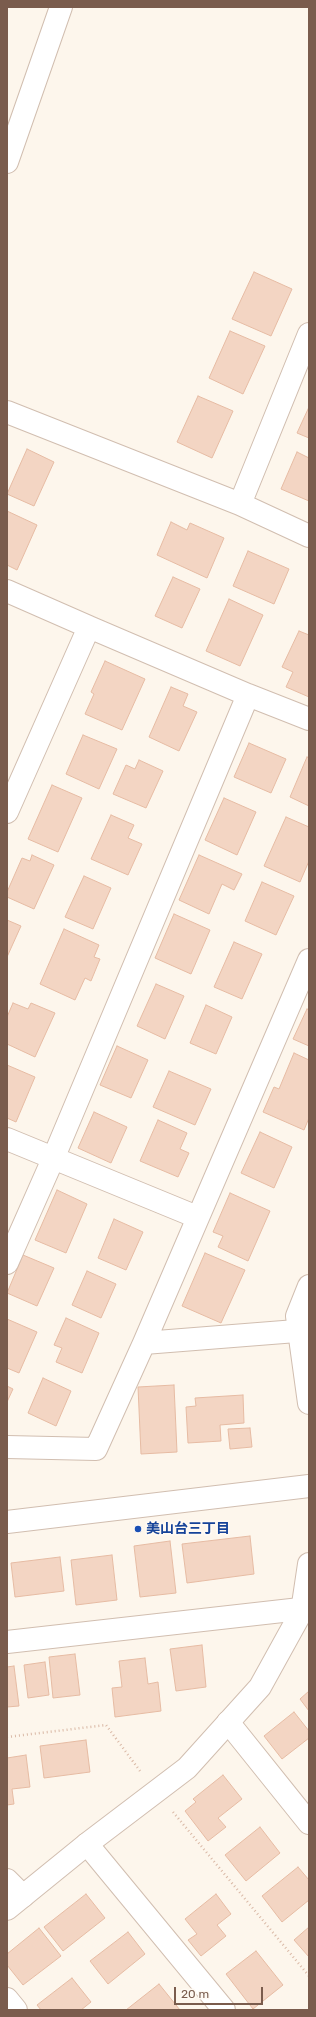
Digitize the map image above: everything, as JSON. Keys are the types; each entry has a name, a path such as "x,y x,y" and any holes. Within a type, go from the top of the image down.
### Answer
{"street":[{"path":"7,162 61,7"},
{"path":"240,504 309,334"},
{"path":"7,412 240,504 309,536"},
{"path":"7,591 248,696 309,719"},
{"path":"7,812 89,627"},
{"path":"7,1262 53,1159 248,696"},
{"path":"7,1447 96,1449 144,1343 309,960"},
{"path":"7,1139 197,1217"},
{"path":"309,1286 297,1316 304,1331 309,1403"},
{"path":"144,1343 304,1331"},
{"path":"7,1522 309,1486"},
{"path":"7,1880 15,1902 87,1844 187,1768 260,1687 306,1608 309,1564"},
{"path":"7,1642 306,1608"},
{"path":"228,1722 309,1823"},
{"path":"87,1844 224,2010"},
{"path":"7,1999 16,2010"}],"path":[{"path":"7,1737 106,1725 156,1792 309,1976"}],"building":[{"path":"254,272 292,289 271,336 232,319"},
{"path":"230,331 265,346 243,394 209,378"},
{"path":"198,396 233,411 212,458 177,442"},
{"path":"309,407 309,438 297,433"},
{"path":"27,449 54,462 34,506 7,494"},
{"path":"297,452 309,458 309,501 281,489"},
{"path":"7,511 37,525 17,570 7,565"},
{"path":"171,522 187,530 190,523 224,538 207,578 157,555"},
{"path":"248,551 289,569 274,604 233,586"},
{"path":"173,577 200,589 182,628 155,616"},
{"path":"229,599 263,615 240,666 206,651"},
{"path":"299,631 309,635 309,697 286,687 293,672 282,667"},
{"path":"105,661 145,679 122,730 85,714 94,694 91,692"},
{"path":"171,687 188,694 183,706 197,712 179,751 149,737"},
{"path":"83,735 117,749 99,789 66,774"},
{"path":"249,743 286,759 271,793 234,777"},
{"path":"307,757 309,758 309,806 290,797"},
{"path":"139,760 163,771 146,808 113,794 126,765 135,769"},
{"path":"52,785 82,798 58,852 28,839"},
{"path":"224,798 256,812 237,855 205,840"},
{"path":"111,815 134,825 128,838 142,844 128,875 91,859"},
{"path":"286,817 309,827 309,861 300,882 264,866"},
{"path":"32,855 54,865 34,909 7,897 7,892 22,858 30,861"},
{"path":"199,855 242,874 234,890 222,884 209,914 179,900"},
{"path":"84,876 111,888 93,929 65,917"},
{"path":"262,882 294,896 276,935 245,921"},
{"path":"174,914 210,930 191,974 155,958"},
{"path":"7,920 21,926 7,957"},
{"path":"64,929 99,945 94,957 100,959 91,981 85,978 75,1000 40,984"},
{"path":"234,942 262,954 242,999 214,987"},
{"path":"156,984 184,996 165,1039 137,1026"},
{"path":"13,1003 28,1009 31,1003 55,1013 35,1057 7,1044 7,1017"},
{"path":"206,1005 232,1017 216,1054 190,1043"},
{"path":"307,1009 309,1010 309,1046 293,1039"},
{"path":"117,1046 148,1060 131,1098 100,1085"},
{"path":"294,1053 309,1060 309,1118 304,1130 263,1112 274,1087 279,1089"},
{"path":"7,1065 35,1077 16,1122 7,1118"},
{"path":"169,1071 211,1089 195,1125 153,1107"},
{"path":"94,1112 127,1127 111,1163 78,1148"},
{"path":"158,1120 187,1133 180,1149 189,1153 178,1177 140,1161"},
{"path":"260,1132 292,1147 274,1188 241,1173"},
{"path":"57,1190 87,1204 66,1253 35,1240"},
{"path":"230,1193 270,1211 248,1261 218,1247 223,1236 213,1232"},
{"path":"114,1219 143,1232 126,1270 98,1258"},
{"path":"205,1253 245,1270 221,1323 182,1306"},
{"path":"23,1255 54,1268 37,1306 7,1293"},
{"path":"87,1271 116,1284 101,1318 72,1305"},
{"path":"66,1318 99,1333 82,1373 56,1362 62,1348 54,1345"},
{"path":"7,1319 37,1332 19,1373 7,1368"},
{"path":"43,1378 71,1391 56,1426 28,1413"},
{"path":"174,1385 177,1452 141,1454 138,1387"},
{"path":"7,1386 13,1389 7,1402"},
{"path":"243,1395 244,1423 220,1425 221,1441 188,1443 186,1407 196,1406 195,1398"},
{"path":"250,1428 252,1447 230,1449 228,1429"},
{"path":"250,1536 254,1574 187,1583 182,1544"},
{"path":"170,1541 176,1593 140,1597 134,1546"},
{"path":"112,1555 117,1600 76,1605 71,1560"},
{"path":"60,1557 64,1591 15,1597 11,1563"},
{"path":"202,1645 206,1687 176,1691 170,1649"},
{"path":"75,1654 80,1695 53,1698 49,1657"},
{"path":"145,1658 148,1684 158,1682 161,1711 115,1717 112,1688 122,1687 119,1661"},
{"path":"45,1662 49,1695 28,1698 24,1665"},
{"path":"14,1666 19,1706 7,1707 7,1667"},
{"path":"309,1691 309,1711 300,1699"},
{"path":"294,1712 309,1731 309,1738 282,1759 264,1736"},
{"path":"86,1740 90,1772 44,1778 40,1746"},
{"path":"26,1755 30,1787 12,1789 14,1804 7,1805 7,1758"},
{"path":"223,1775 242,1799 218,1818 226,1827 208,1841 185,1811 196,1802 193,1799"},
{"path":"260,1827 280,1853 246,1881 225,1855"},
{"path":"298,1867 309,1880 309,1900 282,1922 262,1896"},
{"path":"86,1894 105,1918 63,1951 44,1927"},
{"path":"216,1894 231,1914 217,1925 226,1936 201,1956 188,1940 197,1934 185,1919"},
{"path":"309,1927 309,1957 294,1940"},
{"path":"39,1928 61,1956 23,1985 7,1965 7,1954"},
{"path":"128,1932 145,1954 108,1984 90,1961"},
{"path":"256,1951 283,1985 253,2009 226,1974"},
{"path":"72,1978 91,2002 81,2010 41,2010 37,2005"},
{"path":"159,1984 180,2010 126,2010"}],"place":[{"name":"美山台三丁目","path":"138,1529"}]}
